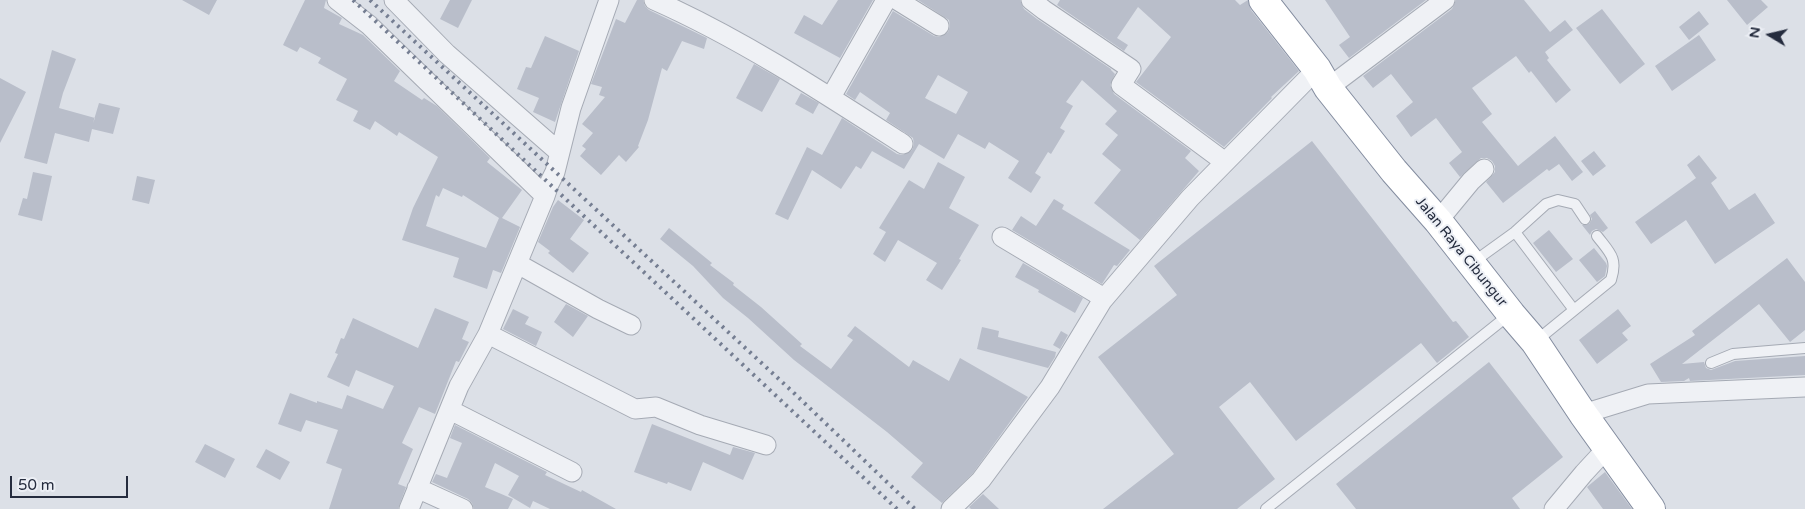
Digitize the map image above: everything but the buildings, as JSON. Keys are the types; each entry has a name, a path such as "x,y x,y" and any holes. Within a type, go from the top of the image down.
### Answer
{"highway":[{"name":"Jalan Raya Cibungur","path":"1263,0 1394,171 1438,221 1510,314 1535,342 1583,414 1651,509"}],"street":[{"path":"337,0 368,25 546,196"},
{"path":"394,0 447,54 559,152"},
{"path":"409,509 459,386 488,334 546,196 555,172 571,108 609,0"},
{"path":"654,0 694,18 831,97 903,144"},
{"path":"831,97 886,0"},
{"path":"897,0 939,26"},
{"path":"951,509 981,480 1050,387 1104,298 1190,198 1225,162 1322,78 1445,0"},
{"path":"1041,3 1131,69 1122,85 1225,162"},
{"path":"1438,221 1471,181 1484,169"},
{"path":"1002,237 1104,298"},
{"path":"518,264 598,309 631,325"},
{"path":"488,334 634,408 656,407 700,425 766,445"},
{"path":"1583,414 1648,394 1663,392 1805,387"},
{"path":"450,410 572,472"},
{"path":"1554,509 1608,447"},
{"path":"417,488 463,509"}],"lane":[{"path":"1471,264 1515,232 1553,200 1575,204 1585,219"},
{"path":"1515,232 1574,310"},
{"path":"1535,342 1611,280 1615,265 1613,256 1597,236"},
{"path":"1266,509 1510,314"},
{"path":"1711,363 1733,354 1805,348"}],"railway":[{"path":"353,0 897,509"},
{"path":"370,0 795,394 915,509"}]}
